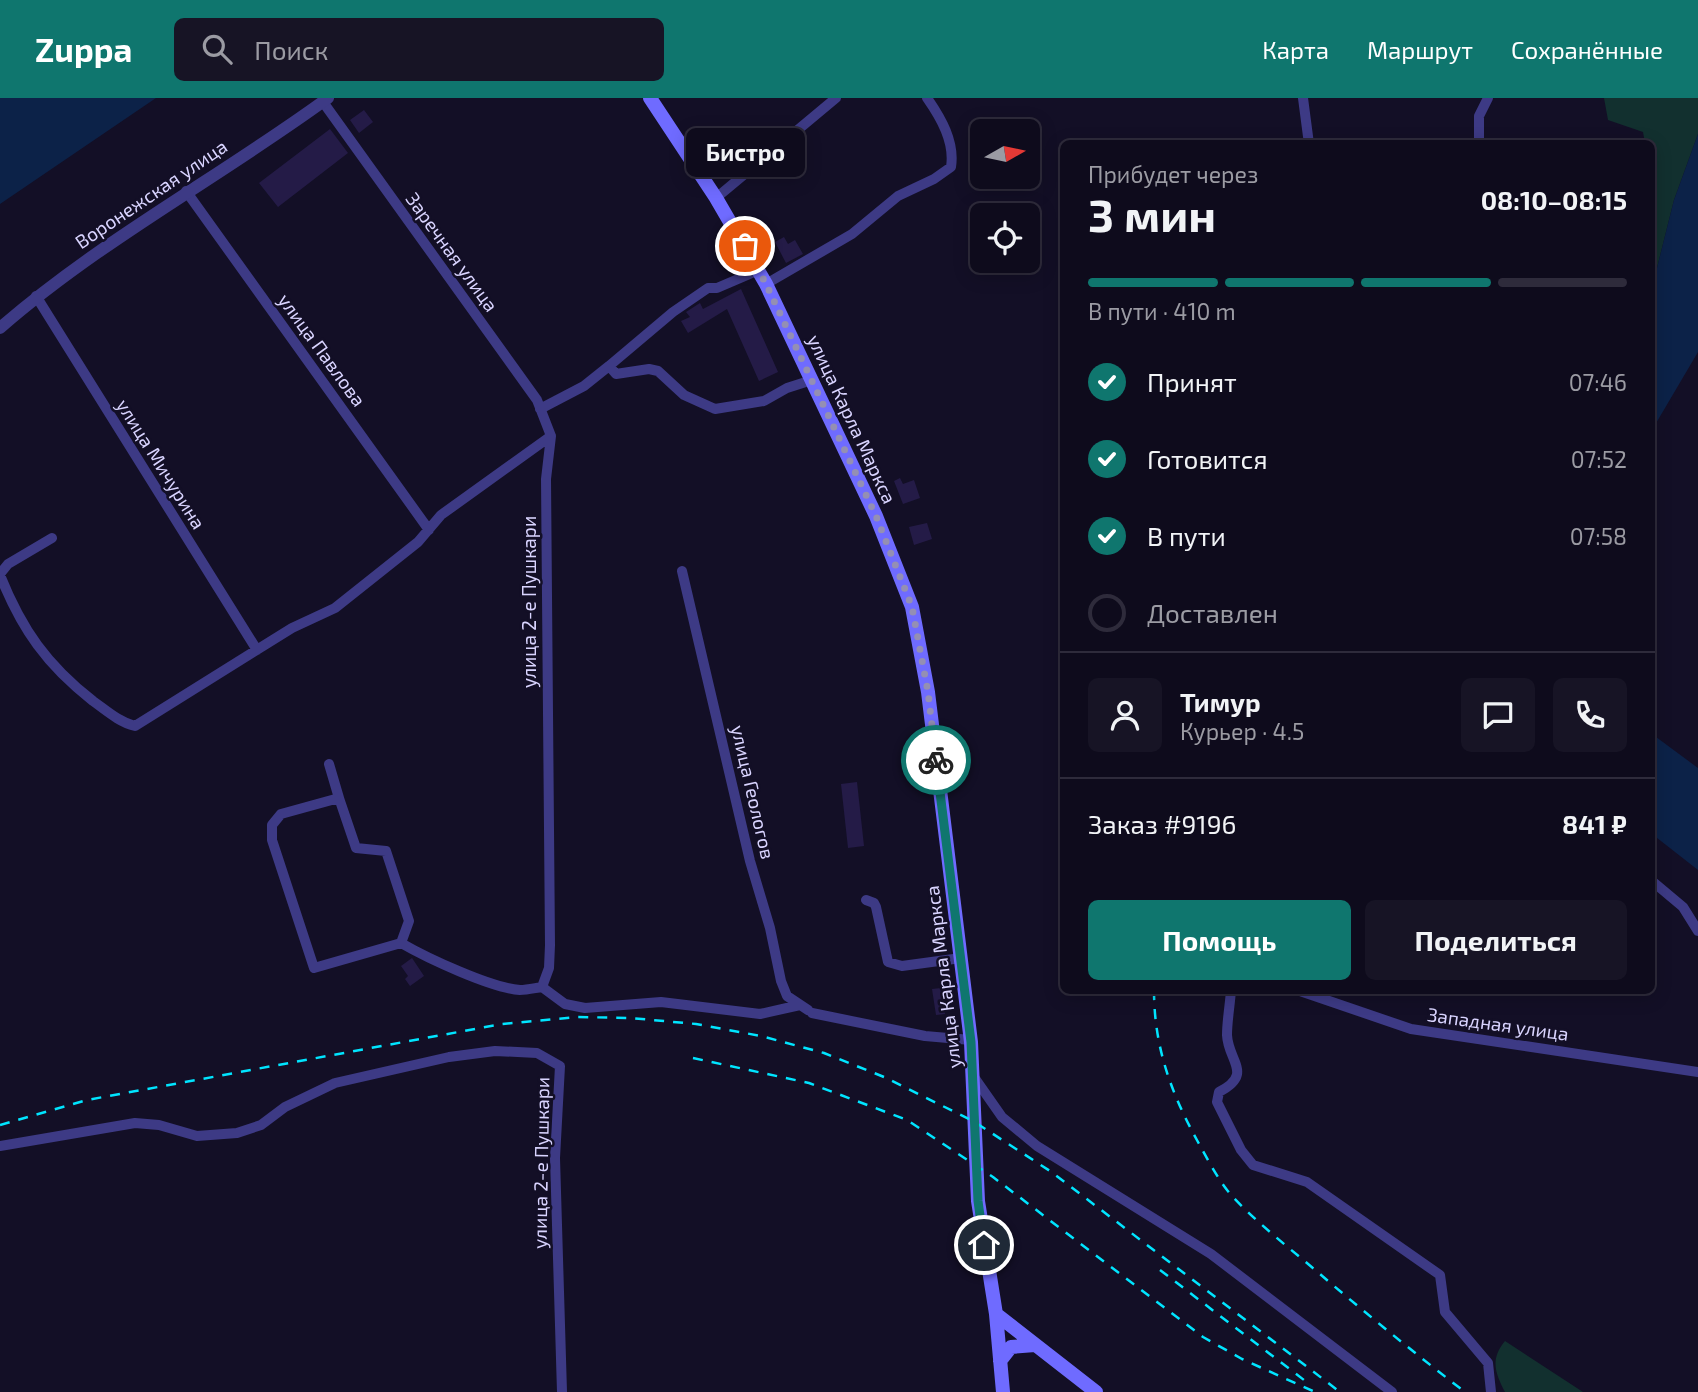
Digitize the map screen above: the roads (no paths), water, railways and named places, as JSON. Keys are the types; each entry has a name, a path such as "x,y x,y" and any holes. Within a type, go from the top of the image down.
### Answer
{"main road":[{"name":"улица Карла Маркса","path":"650,98 716,198 759,270 881,526 912,607 928,692 971,1040 978,1201 996,1314 1003,1392"},
{"path":"996,1314 1096,1392"},
{"path":"1000,1361 1011,1347 1035,1345"}],"street":[{"path":"716,198 836,98"},
{"path":"766,284 852,234 898,196 951,167 953,155 947,133 927,98"},
{"path":"1303,98 1308,140"},
{"path":"1479,140 1479,116 1488,98"},
{"name":"Воронежская улица","path":"0,328 36,296 186,191 325,100"},
{"name":"Заречная улица","path":"325,100 537,400 549,432"},
{"name":"улица Павлова","path":"186,191 429,530"},
{"path":"540,409 584,386 673,312 708,288 717,288 759,270"},
{"name":"улица Мичурина","path":"36,296 257,650"},
{"path":"609,366 616,374 657,370 684,395 715,409 764,401 787,388 812,380"},
{"path":"52,538 8,564 0,575 11,604 52,666 105,710 124,723 135,726 292,628 335,608 418,542 441,515 549,432"},
{"name":"улица 2-е Пушкари","path":"542,987 549,968 550,945 546,478 549,432"},
{"name":"улица Геологов","path":"682,571 781,981 787,996 807,1009"},
{"path":"329,764 356,848 386,851 409,921 401,943"},
{"path":"339,797 281,814 272,825 272,840 314,968 401,943 429,959 496,983 520,990 542,987 565,1004 585,1008 661,1002 760,1013 807,1009 925,1036 971,1040"},
{"path":"1655,884 1683,907 1698,931"},
{"path":"866,900 874,903 888,962 902,966 961,958"},
{"path":"1231,994 1227,1038 1238,1065 1237,1075 1230,1086 1219,1092 1217,1102 1241,1150 1253,1165 1307,1182 1440,1275 1445,1312 1489,1363 1491,1392"},
{"name":"Западная улица","path":"1309,994 1411,1029 1698,1072"},
{"name":"улица 2-е Пушкари","path":"0,1146 135,1123 159,1125 197,1136 237,1133 261,1125 297,1100 335,1083 449,1057 495,1051 537,1053 560,1066 555,1158 562,1392"},
{"path":"974,1077 1002,1117 1037,1146 1211,1254 1392,1392"}],"water":[{"path":"0,98 156,98 0,204"},
{"path":"1698,134 1698,352 1655,425 1655,276 1674,200"},
{"path":"1655,736 1698,768 1698,870 1655,836"}],"railway":[{"path":"1154,994 1157,1031 1172,1087 1198,1142 1227,1190 1279,1240 1465,1392"},
{"path":"0,1125 87,1100 502,1024 577,1017 631,1018 696,1024 761,1036 824,1053 884,1077 973,1121 1050,1171 1340,1392"},
{"path":"693,1058 809,1083 907,1120 993,1177 1203,1337 1242,1359 1315,1392"},
{"path":"1160,1270 1304,1380"}],"place":[{"name":"Бистро","path":"745,246"}]}
